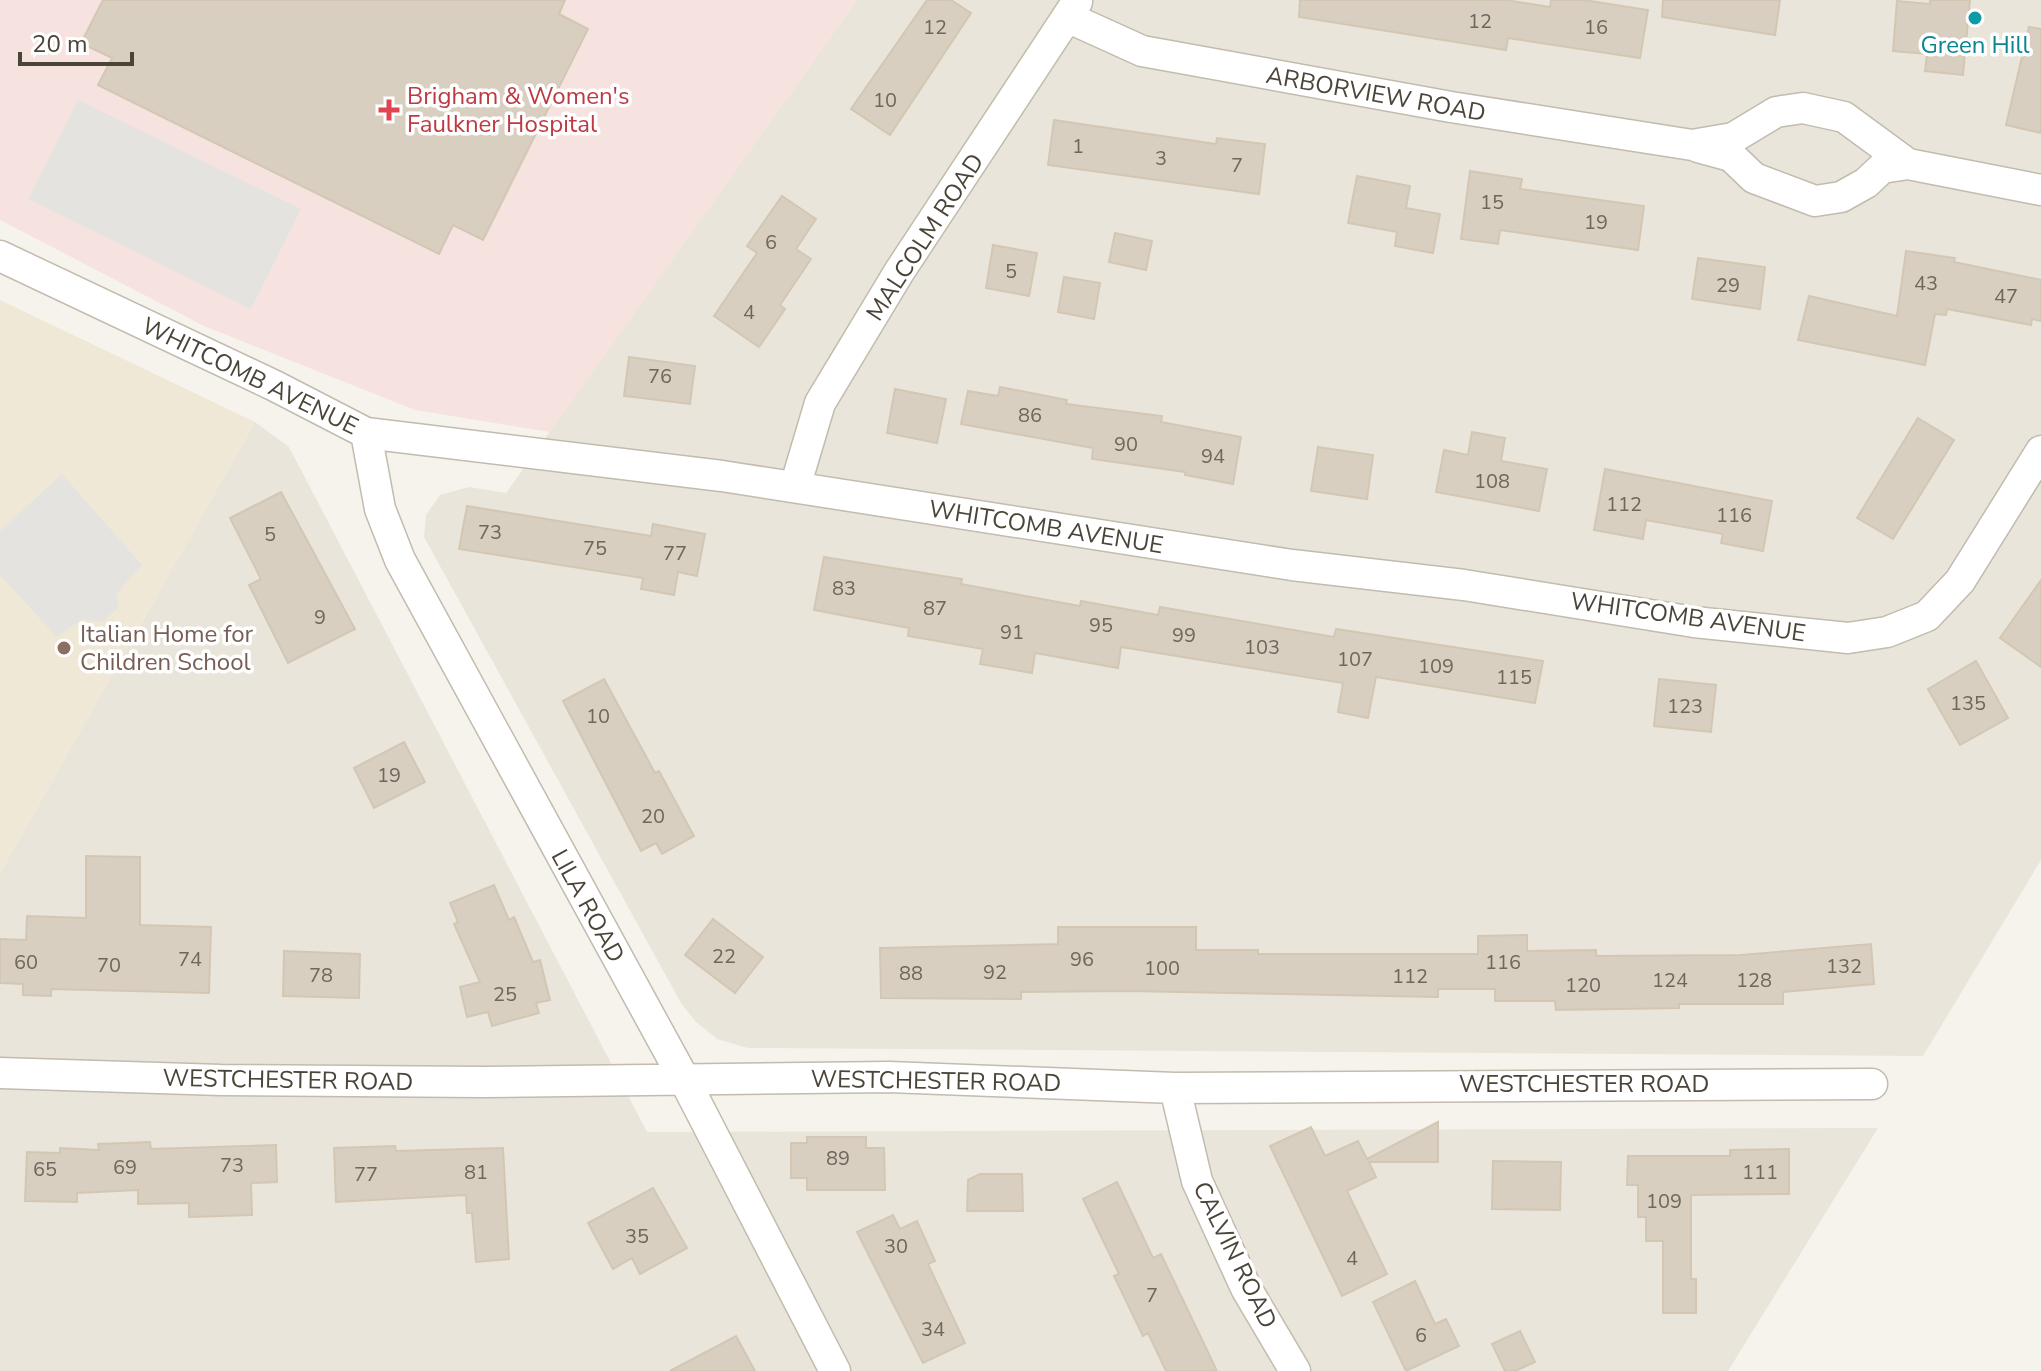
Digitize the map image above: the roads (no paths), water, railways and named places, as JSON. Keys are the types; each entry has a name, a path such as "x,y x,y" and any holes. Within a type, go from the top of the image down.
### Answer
{"street":[{"name":"ARBORVIEW ROAD","path":"1073,8 1142,51 1451,107 1692,145 1731,156 1754,178 1815,201 1841,197 1866,183 1882,168 1908,164 2041,190"},
{"name":"MALCOLM ROAD","path":"795,487 820,403 899,272 1031,77 1073,8"},
{"name":"ARBORVIEW ROAD","path":"1692,145 1733,138 1776,112 1803,108 1844,117 1908,164"},
{"name":"WHITCOMB AVENUE","path":"0,256 275,386 366,433 795,487 1292,565 1464,585 1694,622 1848,638 1887,632 1927,616 1960,581 2041,451"},
{"name":"LILA ROAD","path":"366,433 380,509 400,560 684,1079 835,1371"},
{"name":"WESTCHESTER ROAD","path":"0,1073 221,1080 889,1077 1175,1088 1872,1084"},
{"name":"CALVIN ROAD","path":"1175,1088 1197,1181 1246,1288 1295,1371"}],"place":[{"name":"Green Hill","path":"1975,18"},
{"name":"Brigham & Women's Faulkner Hospital","path":"389,110"},
{"name":"Italian Home for Children School","path":"64,648"}]}
